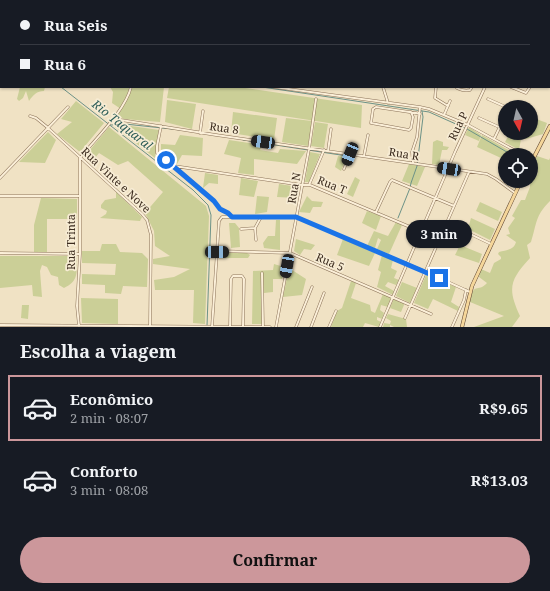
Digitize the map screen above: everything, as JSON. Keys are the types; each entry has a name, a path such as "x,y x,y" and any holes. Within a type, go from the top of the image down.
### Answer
{"main road":[{"path":"538,149 550,126"},
{"path":"462,327 468,291 518,188"}],"street":[{"path":"80,158 116,115 131,88"},
{"path":"280,88 388,103 419,111"},
{"path":"382,88 388,103"},
{"path":"436,88 435,98 448,106"},
{"path":"458,88 467,91 472,88"},
{"name":"Rua P","path":"380,327 485,88"},
{"path":"514,88 526,93 529,88"},
{"name":"Rua N","path":"276,327 309,149 316,99"},
{"path":"488,99 498,103"},
{"path":"444,115 450,101"},
{"path":"0,178 68,107"},
{"path":"411,112 413,117 411,128 409,130 373,124 371,122 373,109 376,107 411,112 429,109 510,148"},
{"path":"200,132 204,111"},
{"path":"413,117 419,111"},
{"path":"413,163 412,152 417,137 419,111"},
{"name":"Rua 8","path":"116,115 117,118 121,120 309,149"},
{"name":"Rua Vinte e Nove","path":"30,116 36,118 142,214 149,223 151,235 150,326"},
{"path":"479,118 498,127"},
{"path":"161,127 157,152 214,201 220,209 232,217"},
{"path":"494,139 498,129"},
{"path":"328,151 331,130"},
{"path":"364,156 368,135"},
{"name":"Rua R","path":"309,149 413,163 492,176 515,193"},
{"path":"309,185 323,151"},
{"path":"344,169 350,154"},
{"name":"Rua Trinta","path":"79,326 77,306 80,254 80,158"},
{"name":"Rua T","path":"174,166 309,185 453,245"},
{"path":"405,318 469,172"},
{"path":"376,212 391,181 394,180 454,206"},
{"path":"0,196 79,196"},
{"path":"212,327 219,221 222,217 296,217 468,291 452,327"},
{"path":"256,240 255,228 261,217"},
{"path":"241,229 255,228"},
{"path":"468,233 491,244"},
{"name":"Rua 5","path":"217,252 290,253 431,314"},
{"path":"0,253 80,254"},
{"path":"262,273 263,327"},
{"path":"230,326 231,277 240,276 244,279 243,326"},
{"path":"296,327 312,287"},
{"path":"311,327 324,293"},
{"path":"330,327 336,311"},
{"path":"0,325 270,327"}],"green space":[{"path":"20,88 45,88 44,91 35,94 29,101 26,91 23,98 19,101 17,99"},
{"path":"111,88 164,88 160,122 124,119 119,116 117,111 120,111 121,109 112,103 113,92"},
{"path":"169,88 245,88 362,105 361,128 167,98"},
{"path":"167,100 196,104 192,129 165,122"},
{"path":"76,101 104,123 80,152 57,134 72,122 61,119"},
{"path":"233,112 277,118 274,140 231,133"},
{"path":"286,118 312,121 308,146 282,142"},
{"path":"538,120 547,123 543,134 538,135"},
{"path":"315,122 328,124 324,148 311,146"},
{"path":"124,125 159,130 155,158 115,127"},
{"path":"109,127 206,206 209,216 205,324 193,323 194,290 155,290 154,280 174,277 190,269 153,264 153,259 170,256 155,246 154,231 145,213 163,192 128,161 118,165 99,153 91,163 84,157"},
{"path":"469,127 481,135 479,141 465,135"},
{"path":"48,132 56,140 45,163 19,162"},
{"path":"180,135 203,138 202,156 182,155 177,164 161,152 161,144 175,145"},
{"path":"482,135 505,148 498,148 498,157 477,147"},
{"path":"229,140 262,145 260,150 278,153 280,149 306,151 297,164 254,159 254,175 238,173 241,158 224,154"},
{"path":"437,140 443,142 443,146 449,147 447,150 442,150 439,165 432,164 433,142"},
{"path":"506,140 521,140 519,148 516,148 505,142"},
{"path":"310,152 320,154 309,182 305,182"},
{"path":"338,156 347,157 341,171 335,167"},
{"path":"538,156 549,160 550,158 550,201 539,216 531,242 527,245 530,258 518,272 513,285 513,298 520,316 512,327 474,327 504,316 470,302 471,295 474,289 481,288 487,283 479,277 481,269 490,273 494,263 501,259 498,254 499,252 509,249 515,245 516,242 506,235 510,234 508,228 515,218 512,216 521,200 525,200 530,188 538,188"},
{"path":"409,164 425,167 417,186 402,181"},
{"path":"205,173 218,175 218,184 209,183 203,188"},
{"path":"355,177 360,180 353,197 347,194"},
{"path":"241,178 258,181 254,197 239,195"},
{"path":"279,184 299,187 297,198 277,197"},
{"path":"116,192 142,217 140,221 100,218 106,214 107,211 101,208 101,205 105,200 116,198"},
{"path":"257,196 269,197 267,212 255,214"},
{"path":"307,196 312,201 323,202 321,207 313,207 310,213 299,212"},
{"path":"41,198 77,199 77,219 47,219 47,253 34,253 34,225"},
{"path":"480,202 502,212 498,221 476,211"},
{"path":"367,211 381,216 376,230 362,223"},
{"path":"471,218 495,229 490,240 468,229"},
{"path":"276,220 280,220 280,250 264,248 263,243 268,236 275,236"},
{"path":"429,220 443,226 439,235 425,229"},
{"path":"396,222 402,225 389,254 377,249 381,240 378,238 375,248 367,246 374,231 388,236"},
{"path":"229,223 235,223 239,228 240,247 231,248"},
{"path":"447,227 459,232 455,242 443,237"},
{"path":"296,239 315,245 311,250 304,249 300,255 294,251"},
{"path":"343,239 375,253 369,266 337,255"},
{"path":"102,244 116,244 120,252 142,253 148,259 147,287 123,286 121,294 105,293 105,285 82,284 82,274 115,275 116,264 82,263 82,251 100,251"},
{"path":"460,245 482,254 479,263 455,255"},
{"path":"233,252 247,253 250,255 248,258 218,258 221,254"},
{"path":"382,255 393,260 391,268 397,271 394,278 399,280 396,285 388,282 385,286 394,291 393,295 377,287 381,272 378,270"},
{"path":"0,256 77,256 77,271 75,279 64,288 59,285 58,277 51,275 47,267 42,265 40,271 42,297 33,296 32,285 0,288"},
{"path":"274,264 284,267 282,279 273,279 273,292 264,293 264,324 252,324 253,271 273,270"},
{"path":"289,268 306,279 302,295 283,297"},
{"path":"426,275 456,287 451,302 459,307 458,311 433,299 428,309 414,303"},
{"path":"351,281 356,283 351,298 370,305 371,311 375,313 383,294 392,298 388,307 381,305 380,310 384,313 382,319 377,317 377,320 381,322 379,327 365,323 363,327 331,327 337,311 342,308"},
{"path":"402,282 417,288 410,303 396,296"},
{"path":"81,298 118,299 118,324 82,323"},
{"path":"394,298 404,303 401,312 390,308"},
{"path":"22,305 29,305 28,319 21,318"},
{"path":"388,314 406,319 407,327 394,327 390,325 390,327 383,327 384,323 390,324 391,321 386,318"}],"waterway":[{"name":"Rio Taquaral","path":"62,88 193,190 208,205 211,215 207,326"},
{"path":"269,88 429,112 467,129 500,148"},
{"path":"398,218 417,166 423,117 422,111"},
{"path":"111,125 125,124 181,130"},
{"path":"243,140 347,156"}],"route":[{"path":"166,160 214,201 223,212 228,213 232,217 296,217 439,278"}]}
